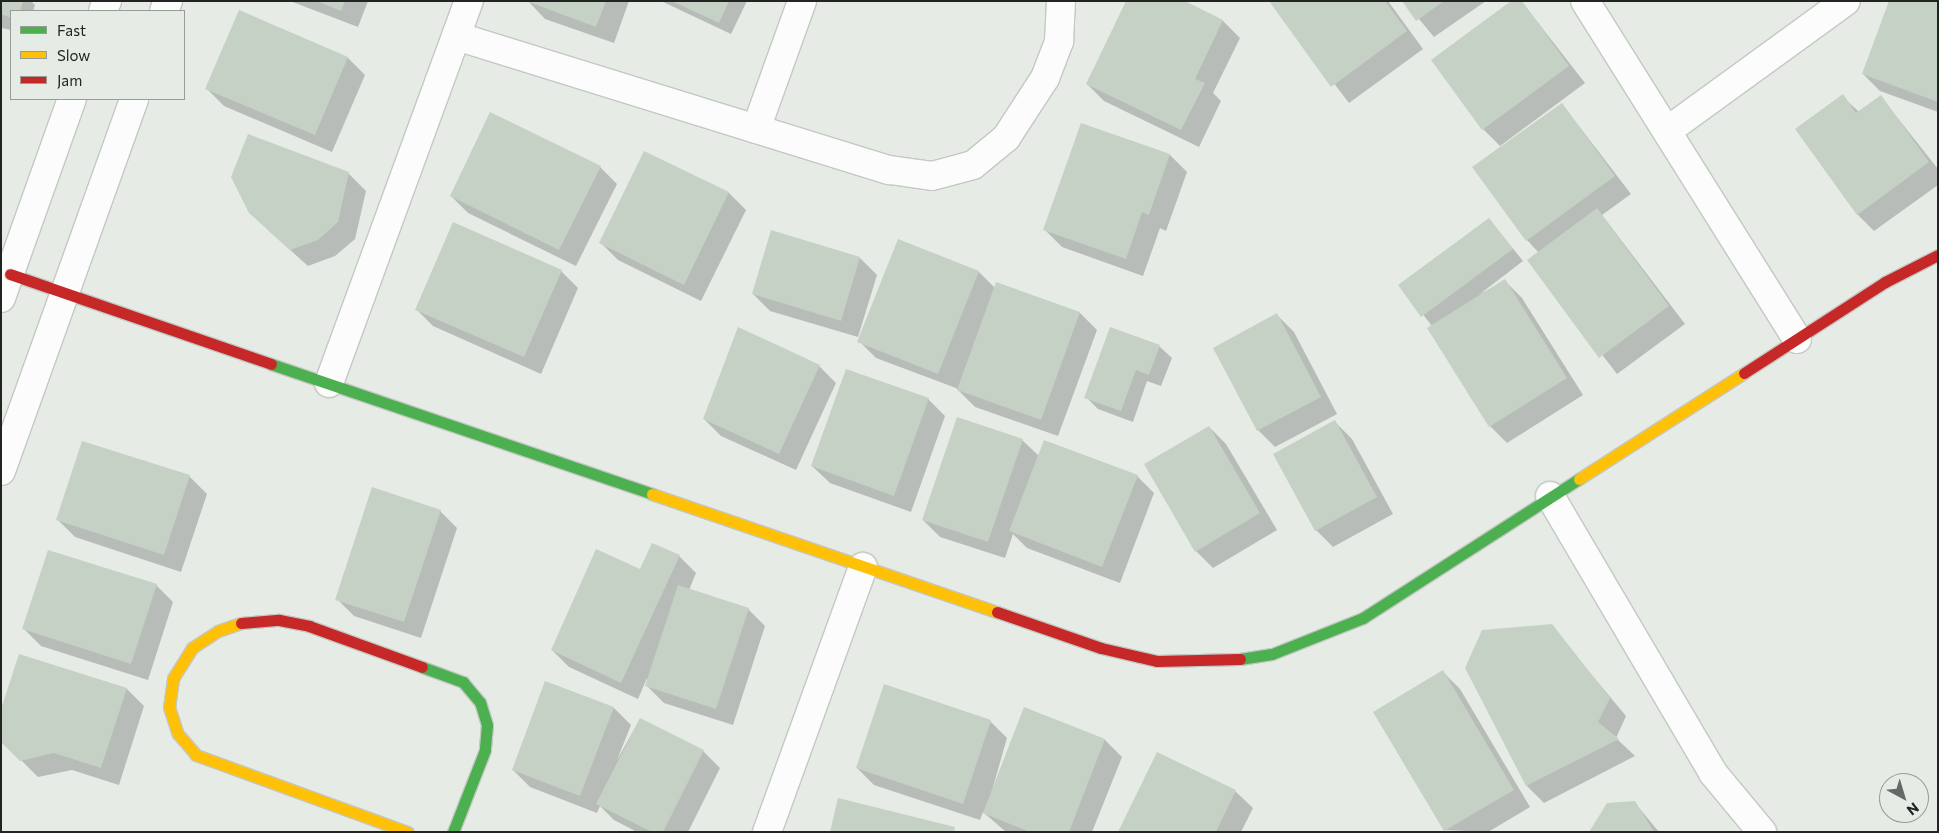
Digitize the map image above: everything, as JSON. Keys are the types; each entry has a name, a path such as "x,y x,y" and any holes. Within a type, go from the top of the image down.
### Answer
{"street":[{"path":"329,384 469,1"},
{"path":"756,128 802,1"},
{"path":"456,36 890,170 932,176 973,165 1006,138 1045,78 1059,40 1061,1"},
{"path":"1585,1 1797,339"},
{"path":"1667,131 1846,1"},
{"path":"72,100 6,286 66,293 1101,648 1157,661 1215,663 1272,654 1342,628 1797,339 1938,255"},
{"path":"1,471 134,100"},
{"path":"1550,496 1713,773 1762,832"},
{"path":"767,832 863,567"},
{"path":"407,832 196,755 178,734 169,707 173,679 192,648 240,624 279,620 309,626 463,682 480,702 488,725 485,750 453,832"}],"building":[{"path":"1,1 23,1 20,10 10,10 10,18 1,14"},
{"path":"317,1 345,1 341,11"},
{"path":"526,1 606,1 596,27"},
{"path":"672,1 729,1 719,23"},
{"path":"1126,1 1185,1 1223,20 1195,79 1205,83 1181,130 1086,84"},
{"path":"1269,1 1385,1 1407,31 1331,87"},
{"path":"1402,1 1444,1 1416,21"},
{"path":"1511,1 1522,1 1569,66 1482,130 1431,60"},
{"path":"1889,1 1938,1 1938,102 1862,74"},
{"path":"239,10 348,57 315,135 205,89"},
{"path":"1843,94 1856,113 1881,95 1929,162 1857,215 1795,129"},
{"path":"1562,103 1615,176 1526,241 1472,167"},
{"path":"490,112 601,166 559,250 450,196"},
{"path":"1081,123 1170,154 1149,215 1142,212 1126,259 1043,230"},
{"path":"248,134 349,172 338,222 318,240 290,250 249,213 231,177"},
{"path":"644,151 729,192 684,285 599,243"},
{"path":"1597,208 1669,306 1599,358 1527,260"},
{"path":"1489,218 1513,249 1421,317 1398,285"},
{"path":"453,222 562,270 524,357 415,310"},
{"path":"771,230 860,257 841,321 752,294"},
{"path":"898,239 979,271 938,374 857,342"},
{"path":"1505,279 1567,378 1489,427 1427,328"},
{"path":"996,282 1080,312 1041,420 957,390"},
{"path":"1277,313 1321,397 1257,431 1213,348"},
{"path":"738,327 820,365 779,454 703,419"},
{"path":"1110,327 1160,345 1149,375 1136,370 1121,411 1084,398"},
{"path":"846,369 929,398 894,496 811,466"},
{"path":"957,417 1023,439 988,542 922,520"},
{"path":"1335,420 1377,497 1315,531 1273,454"},
{"path":"1209,426 1260,513 1195,552 1144,464"},
{"path":"1044,440 1138,475 1102,567 1009,531"},
{"path":"82,441 190,475 164,555 56,520"},
{"path":"372,487 441,510 404,622 335,600"},
{"path":"652,543 680,555 621,683 551,650 596,549 640,569"},
{"path":"48,550 157,584 131,664 22,629"},
{"path":"678,585 749,608 716,709 645,686"},
{"path":"1552,624 1610,698 1598,722 1619,739 1526,786 1465,668 1482,630"},
{"path":"19,654 127,688 101,768 54,753 20,761 1,742 1,709"},
{"path":"1443,670 1514,790 1444,831 1373,712"},
{"path":"545,681 614,707 580,796 512,770"},
{"path":"884,684 991,720 963,804 856,768"},
{"path":"1024,707 1105,739 1069,832 1030,832 983,813"},
{"path":"640,718 704,750 663,832 652,832 596,804"},
{"path":"1157,752 1236,790 1216,832 1118,832"},
{"path":"838,798 955,827 954,832 830,832"},
{"path":"1635,801 1654,832 1589,832 1607,803"}],"traffic: fast":[{"path":"271,364 652,494"},
{"path":"1240,659 1272,654 1363,618 1579,479"},
{"path":"422,667 463,682 480,702 487,725 485,750 453,832"}],"traffic: slow":[{"path":"1579,479 1744,373"},
{"path":"652,494 997,612"},
{"path":"241,623 218,631 192,648 173,679 169,707 178,734 196,755 407,832"}],"traffic: jam":[{"path":"1744,373 1885,282 1938,255"},
{"path":"10,274 271,364"},
{"path":"997,612 1101,648 1157,661 1240,659"},
{"path":"241,623 279,620 309,626 422,667"}]}
